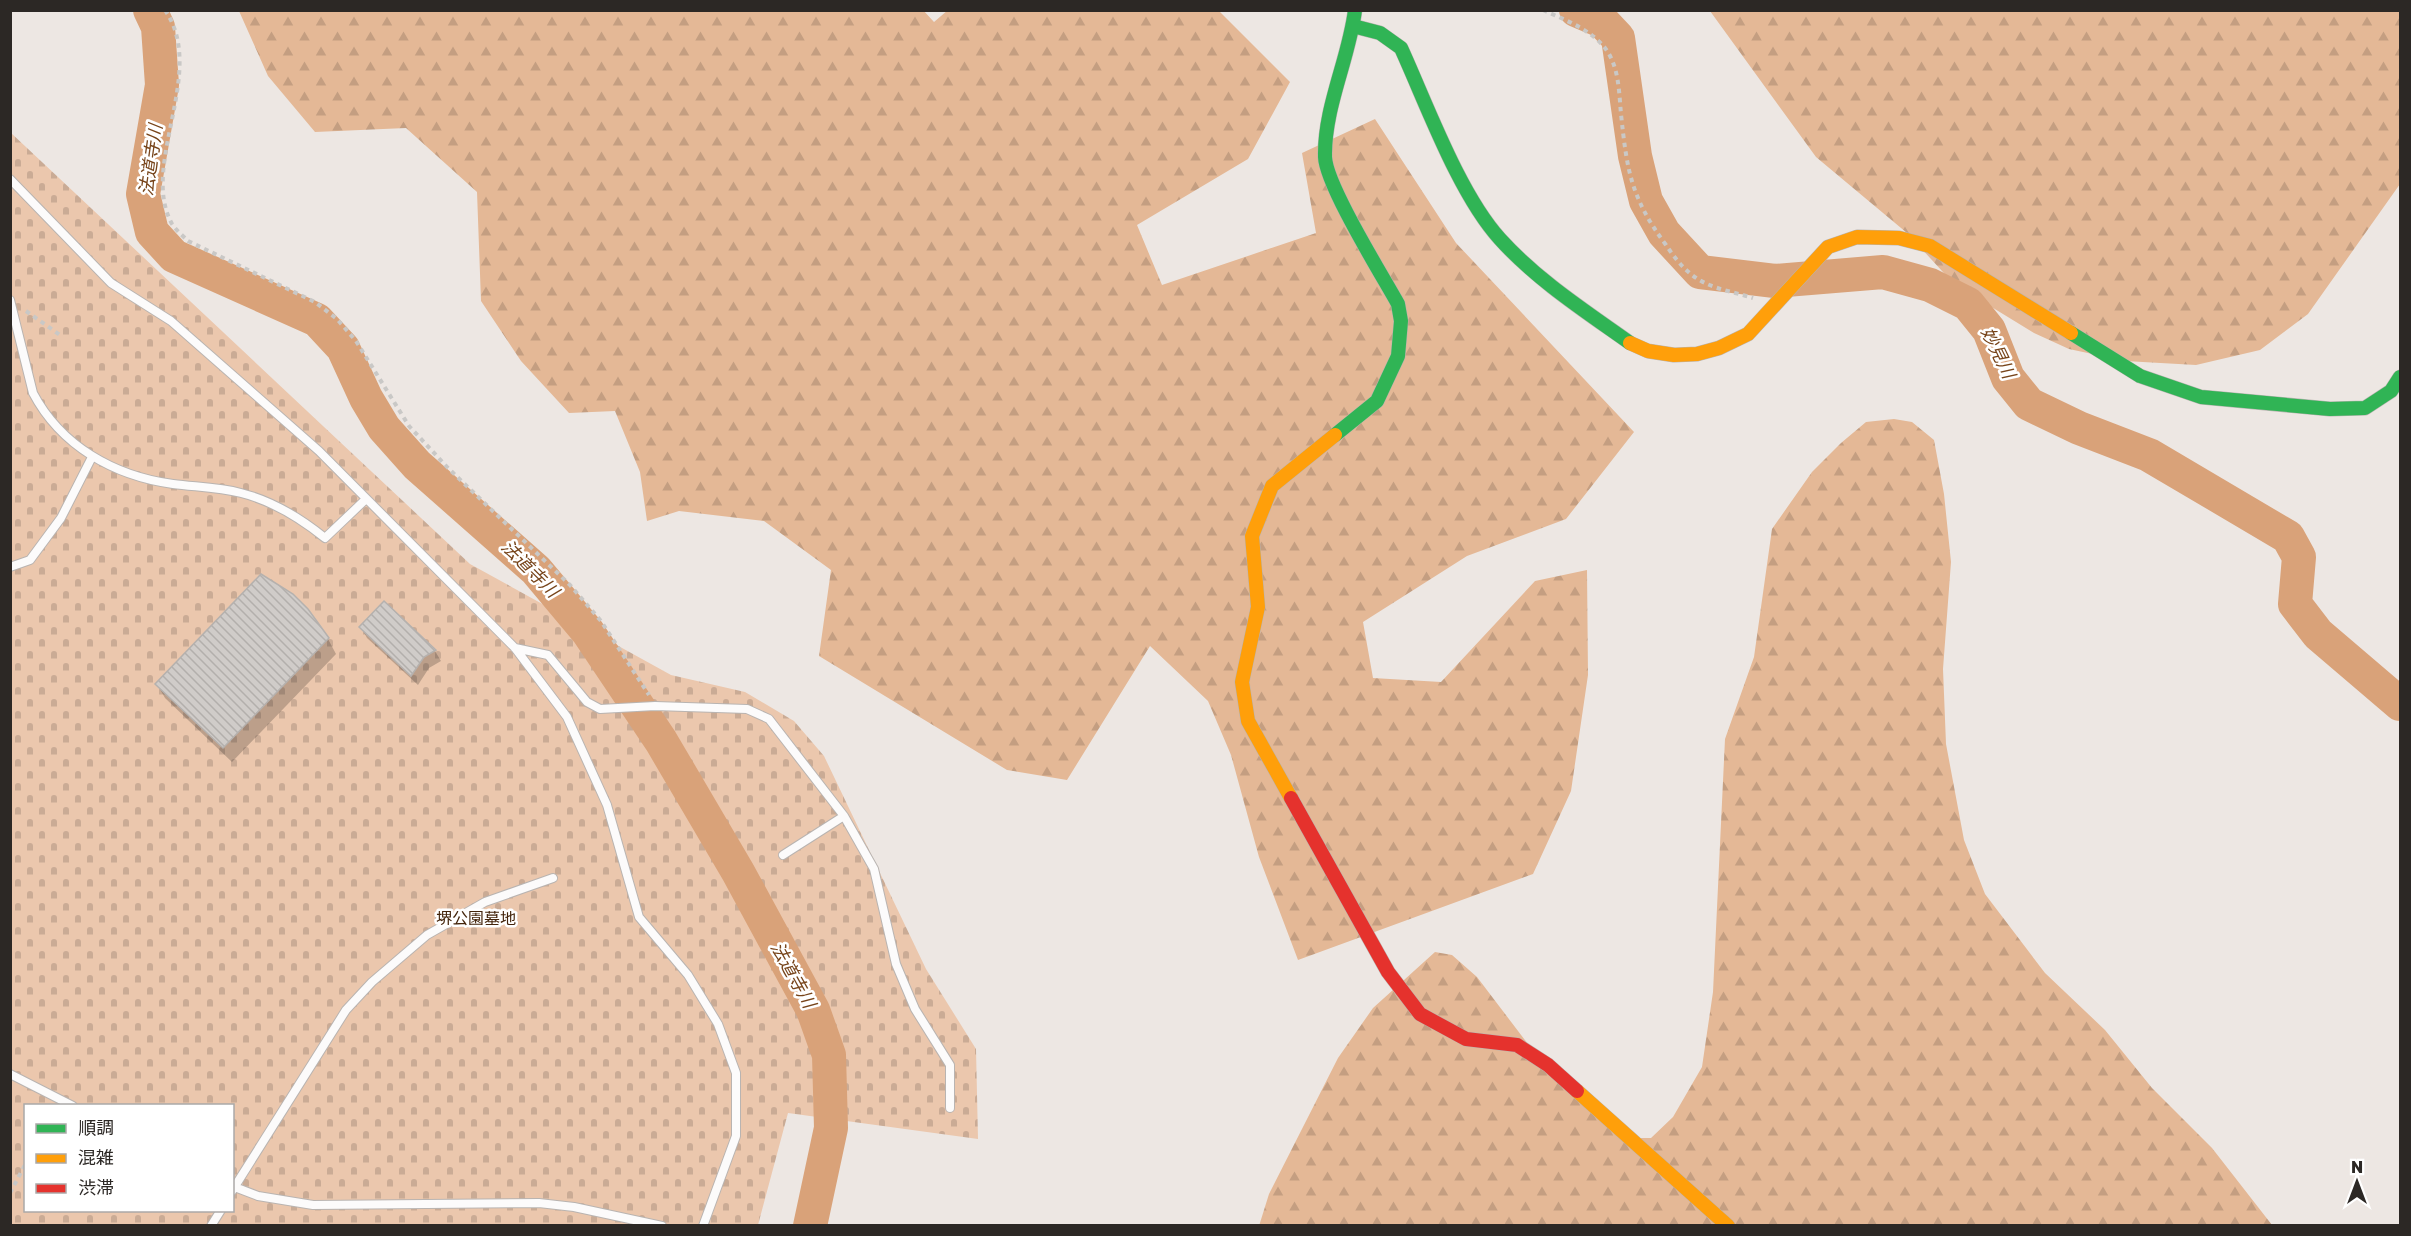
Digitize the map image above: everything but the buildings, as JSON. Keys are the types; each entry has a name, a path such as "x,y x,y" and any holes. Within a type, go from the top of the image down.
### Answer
{"street":[{"path":"1354,10 1351,41 1330,112 1325,159 1333,185 1398,304 1401,321 1398,356 1377,400 1272,486 1261,509 1252,536 1258,607 1242,682 1248,721 1388,972 1420,1014 1466,1039 1517,1045 1548,1065 1728,1226"},
{"path":"1353,26 1380,33 1401,48 1466,189 1500,239 1568,299 1630,343 1648,351 1674,355 1697,354 1719,348 1748,334 1828,247 1857,237 1899,238 1930,246 2140,376 2201,397 2330,409 2365,408 2391,391 2400,377"}],"lane":[{"path":"10,179 111,283 171,321 319,451 514,648 567,717 607,805 639,917 688,975 717,1024 736,1073 736,1136 703,1226"},
{"path":"10,300 36,400 50,418 92,457 121,472 149,479 242,493 292,513 325,538 366,499"},
{"path":"10,567 30,560 54,527 92,457"},
{"path":"514,648 548,655 586,702 600,709 656,706 747,709 768,719 844,816 874,869 896,964 915,1009 950,1065 950,1108"},
{"path":"783,855 844,816"},
{"path":"234,1186 346,1010 372,982 428,935 484,902 554,878"},
{"path":"10,1074 69,1104"},
{"path":"234,1188 258,1196 313,1205 539,1203 574,1207 662,1226"},
{"path":"211,1226 219,1212"}],"path":[{"path":"165,10 173,22 180,56 164,176 165,204 173,225 188,241 315,302 337,319 356,341 409,426 448,468 570,585 601,621 656,706"},
{"path":"1543,10 1592,35 1606,48 1615,65 1626,162 1633,192 1648,221 1678,261 1706,284 1780,301"},
{"path":"19,306 60,335"},
{"path":"10,1193 24,1167"}],"green space":[{"path":"923,10 934,22 948,10 1219,11 1290,82 1248,159 1137,225 1162,285 1316,233 1302,153 1375,119 1456,243 1634,432 1566,519 1467,556 1363,622 1373,678 1441,682 1535,581 1587,570 1588,675 1571,791 1533,874 1298,960 1259,857 1231,755 1208,701 1150,646 1067,780 1007,770 819,656 831,570 764,521 679,511 647,521 640,472 615,411 569,413 521,361 481,301 477,192 406,128 315,132 268,76 239,11"},
{"path":"1710,11 2400,11 2400,184 2308,314 2260,350 2196,365 2125,361 2069,349 2034,333 1954,284 1907,233 1816,157"},
{"name":"堺公園墓地","path":"10,132 470,564 671,675 745,692 794,721 824,756 926,969 976,1049 978,1139 788,1113 758,1225 11,1225"},
{"path":"1894,419 1912,422 1934,440 1944,494 1951,562 1943,669 1946,744 1964,840 1985,894 2045,973 2105,1030 2152,1088 2212,1148 2272,1225 1259,1226 1269,1194 1338,1058 1373,1008 1435,952 1452,955 1477,977 1534,1052 1630,1138 1651,1138 1673,1117 1702,1067 1713,992 1725,739 1754,657 1772,529 1812,472 1841,443 1866,422"}],"waterway":[{"name":"法道寺川","path":"150,10 158,27 162,85 143,194 152,232 174,256 317,320 343,348 366,398 384,428 417,465 536,570 588,632 661,741 738,872 813,1010 829,1055 831,1128 810,1226"},
{"name":"妙見川","path":"1576,10 1602,21 1618,38 1635,156 1646,201 1664,233 1700,272 1775,281 1883,272 1930,285 1968,304 1989,330 2008,378 2029,404 2079,428 2149,455 2288,537 2299,557 2295,604 2318,634 2400,704"}],"traffic: fast":[{"path":"1335,435 1377,401 1398,356 1401,321 1398,304 1344,208 1325,157 1328,120 1348,47 1355,10"},
{"path":"1353,26 1380,33 1401,48 1458,174 1485,220 1500,239 1546,281 1630,343"},
{"path":"2071,333 2140,376 2201,397 2330,409 2365,408 2391,391 2400,377"}],"traffic: slow":[{"path":"1630,343 1648,351 1674,355 1697,354 1719,348 1748,334 1828,247 1857,237 1899,238 1930,246 2071,333"},
{"path":"1291,798 1248,721 1242,682 1258,607 1252,536 1272,486 1335,435"},
{"path":"1577,1091 1728,1226"}],"traffic: jam":[{"path":"1291,798 1388,972 1420,1014 1466,1039 1517,1045 1548,1065 1577,1091"}]}
